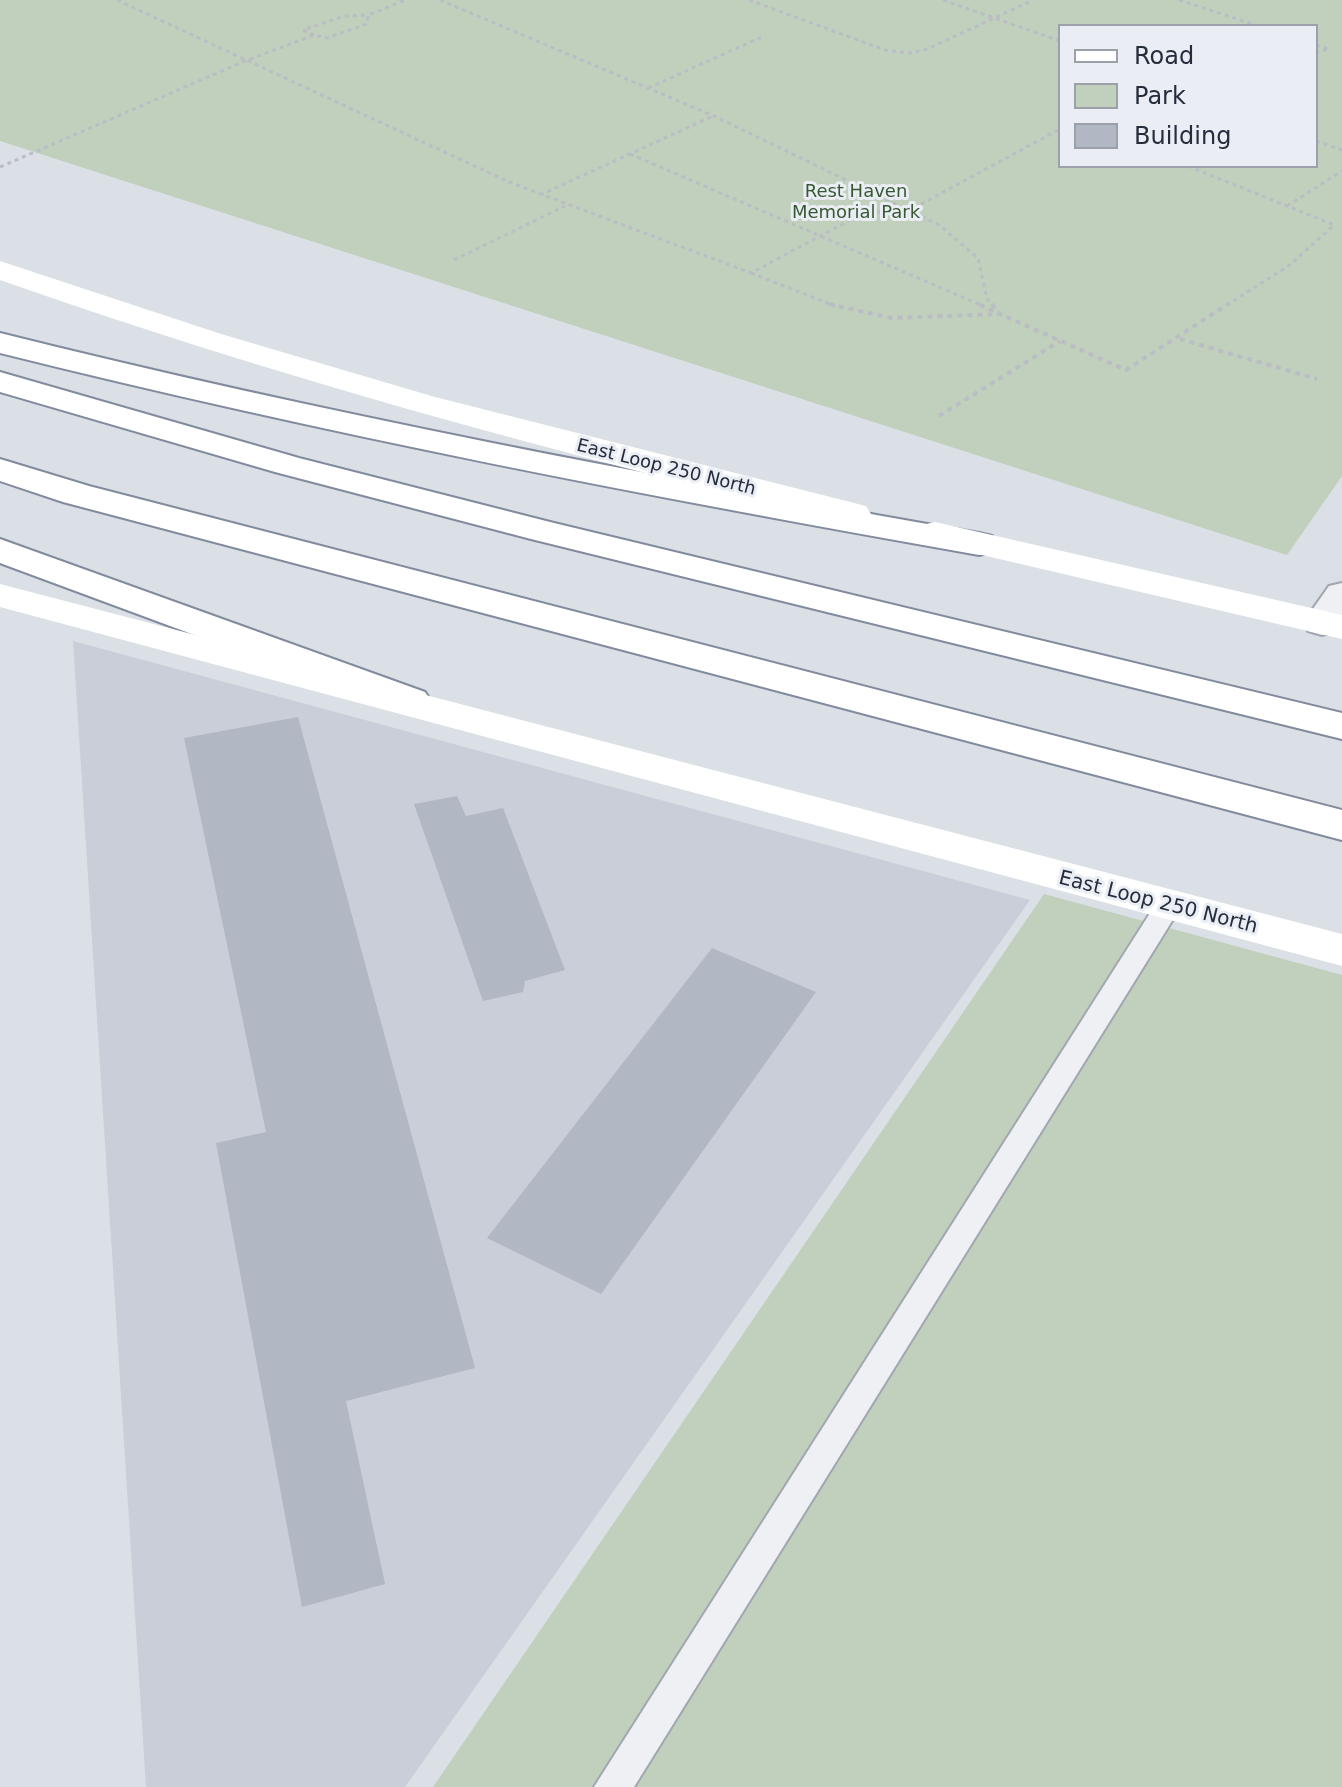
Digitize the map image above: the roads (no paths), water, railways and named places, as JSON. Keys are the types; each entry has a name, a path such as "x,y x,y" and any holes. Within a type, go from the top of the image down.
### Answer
{"main road":[{"name":"East Loop 250 North","path":"0,270 264,358 442,410 685,474 979,544 1335,615"},
{"path":"0,343 298,416 453,449 979,544"},
{"path":"0,382 227,449 498,520 1342,726"},
{"path":"0,469 76,494 1342,825"},
{"path":"0,550 411,701"},
{"name":"East Loop 250 North","path":"0,595 411,701 1168,906 1342,950"}],"lane":[{"path":"613,1787 1168,906"}],"park label":[{"name":"Rest Haven Memorial Park","path":"856,202"}]}
